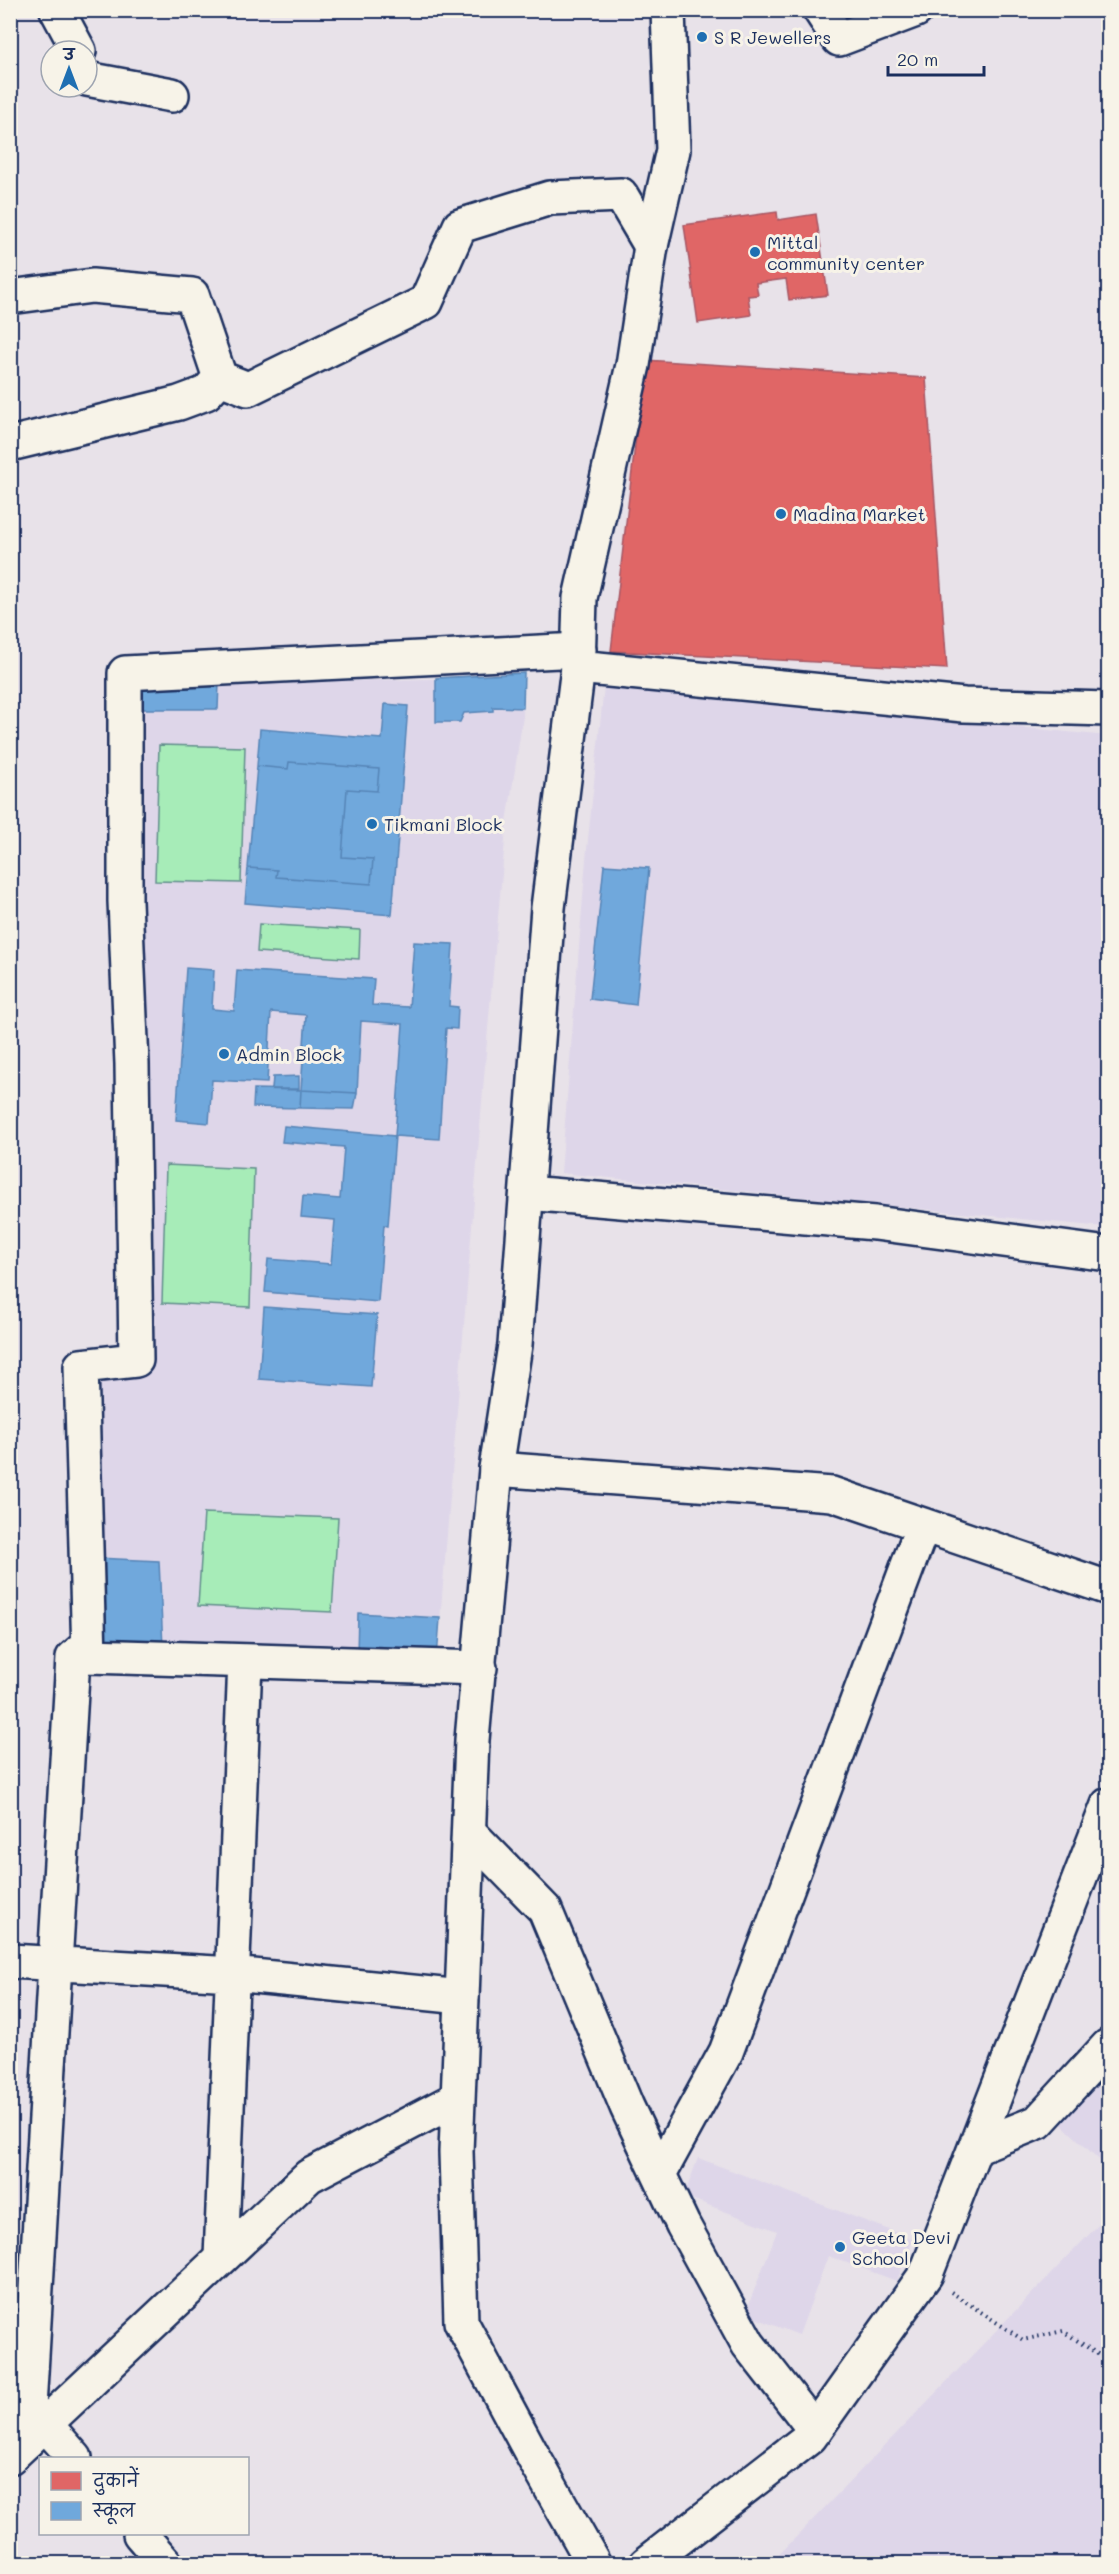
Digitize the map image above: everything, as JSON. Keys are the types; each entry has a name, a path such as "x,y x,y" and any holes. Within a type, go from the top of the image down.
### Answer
{"street":[{"path":"57,10 73,39"},
{"path":"594,2564 461,2322 456,2152 472,1740 496,1469 515,1345 549,908 579,658 580,598 633,365 651,246 673,150 668,10"},
{"path":"820,10 839,39 916,10"},
{"path":"99,82 172,95"},
{"path":"10,297 93,286 192,295 220,378 248,389 426,302 460,226 550,198 621,195 651,246"},
{"path":"10,444 179,403 206,393 220,378"},
{"path":"480,1668 89,1656 81,1366 136,1360 132,1064 125,901 125,673 579,658 964,705 1108,709"},
{"path":"526,1193 875,1222 1108,1254"},
{"path":"496,1469 832,1494 1108,1588"},
{"path":"659,2174 726,2052 923,1525"},
{"path":"27,2441 22,2342 56,1964 73,1658 89,1644"},
{"path":"221,2258 245,1660"},
{"path":"646,2564 810,2437 926,2274 1108,1805"},
{"path":"469,1833 545,1910 627,2106 683,2225 748,2344 814,2430"},
{"path":"10,1961 232,1974 462,1997"},
{"path":"976,2147 1038,2122 1108,2046"},
{"path":"27,2441 309,2176 458,2098"},
{"path":"27,2441 72,2457"},
{"path":"141,2535 166,2564"}],"path":[{"path":"926,2274 1023,2340 1063,2331 1108,2361"}],"shaded area":[{"path":"524,673 523,716 506,829 488,1028 437,1658 102,1646 87,1376 145,1374 140,685 432,679"},
{"path":"604,686 1108,736 1108,1210 1103,1227 561,1173 586,859"},
{"path":"1108,2043 1108,2168 1045,2109"},
{"name":"Geeta Devi School","path":"698,2158 913,2239 897,2281 828,2256 799,2335 745,2314 777,2231 684,2196"},
{"path":"1108,2215 1108,2563 771,2563"}],"green space":[{"path":"159,745 245,747 241,883 155,881"},
{"path":"259,924 360,930 359,959 257,952"},
{"path":"166,1165 254,1169 250,1307 162,1303"},
{"path":"204,1513 338,1518 332,1612 198,1606"}],"building: दुकानें":[{"name":"Mittal community center","path":"777,212 778,220 816,214 828,295 789,300 786,279 756,283 758,295 748,296 751,315 698,323 684,225"},
{"name":"Madina Market","path":"645,360 926,378 947,669 611,651"}],"building: स्कूल":[{"path":"524,673 523,708 493,707 493,711 464,713 460,722 436,722 436,678"},
{"path":"219,683 218,709 140,709 140,685"},
{"name":"Tikmani Block","path":"385,704 408,706 392,915 245,903 248,868 277,870 276,877 371,884 373,859 342,857 347,789 377,791 379,769 289,762 288,769 257,766 260,729 382,739"},
{"path":"289,762 379,769 377,791 347,789 342,857 373,859 371,884 276,877 277,870 248,868 257,766 288,769"},
{"path":"604,865 649,868 636,1005 590,999"},
{"name":"Admin Block","path":"414,942 453,944 449,1006 458,1007 457,1029 446,1028 439,1139 395,1136 403,1024 361,1021 357,1093 301,1090 306,1015 271,1012 267,1083 212,1080 209,1123 176,1120 186,968 214,970 212,1009 234,1011 237,970 374,979 372,1005 409,1007"},
{"path":"299,1076 299,1089 272,1089 273,1077"},
{"path":"254,1089 301,1090 300,1108 253,1107"},
{"path":"301,1090 357,1093 354,1109 300,1108"},
{"path":"284,1126 395,1136 388,1226 384,1225 378,1302 265,1292 268,1259 331,1264 335,1220 301,1217 303,1196 340,1199 344,1147 282,1142"},
{"path":"264,1307 377,1315 371,1387 259,1379"},
{"path":"97,1558 159,1561 163,1648 102,1646"},
{"path":"358,1613 440,1618 437,1658 357,1655"}],"railway":[{"path":"1105,2564 1108,2560"}],"place":[{"name":"S R Jewellers","path":"702,37"},
{"name":"Mittal community center","path":"755,252"},
{"name":"Madina Market","path":"781,514"},
{"name":"Tikmani Block","path":"372,824"},
{"name":"Admin Block","path":"224,1054"},
{"name":"Geeta Devi School","path":"840,2247"}]}
